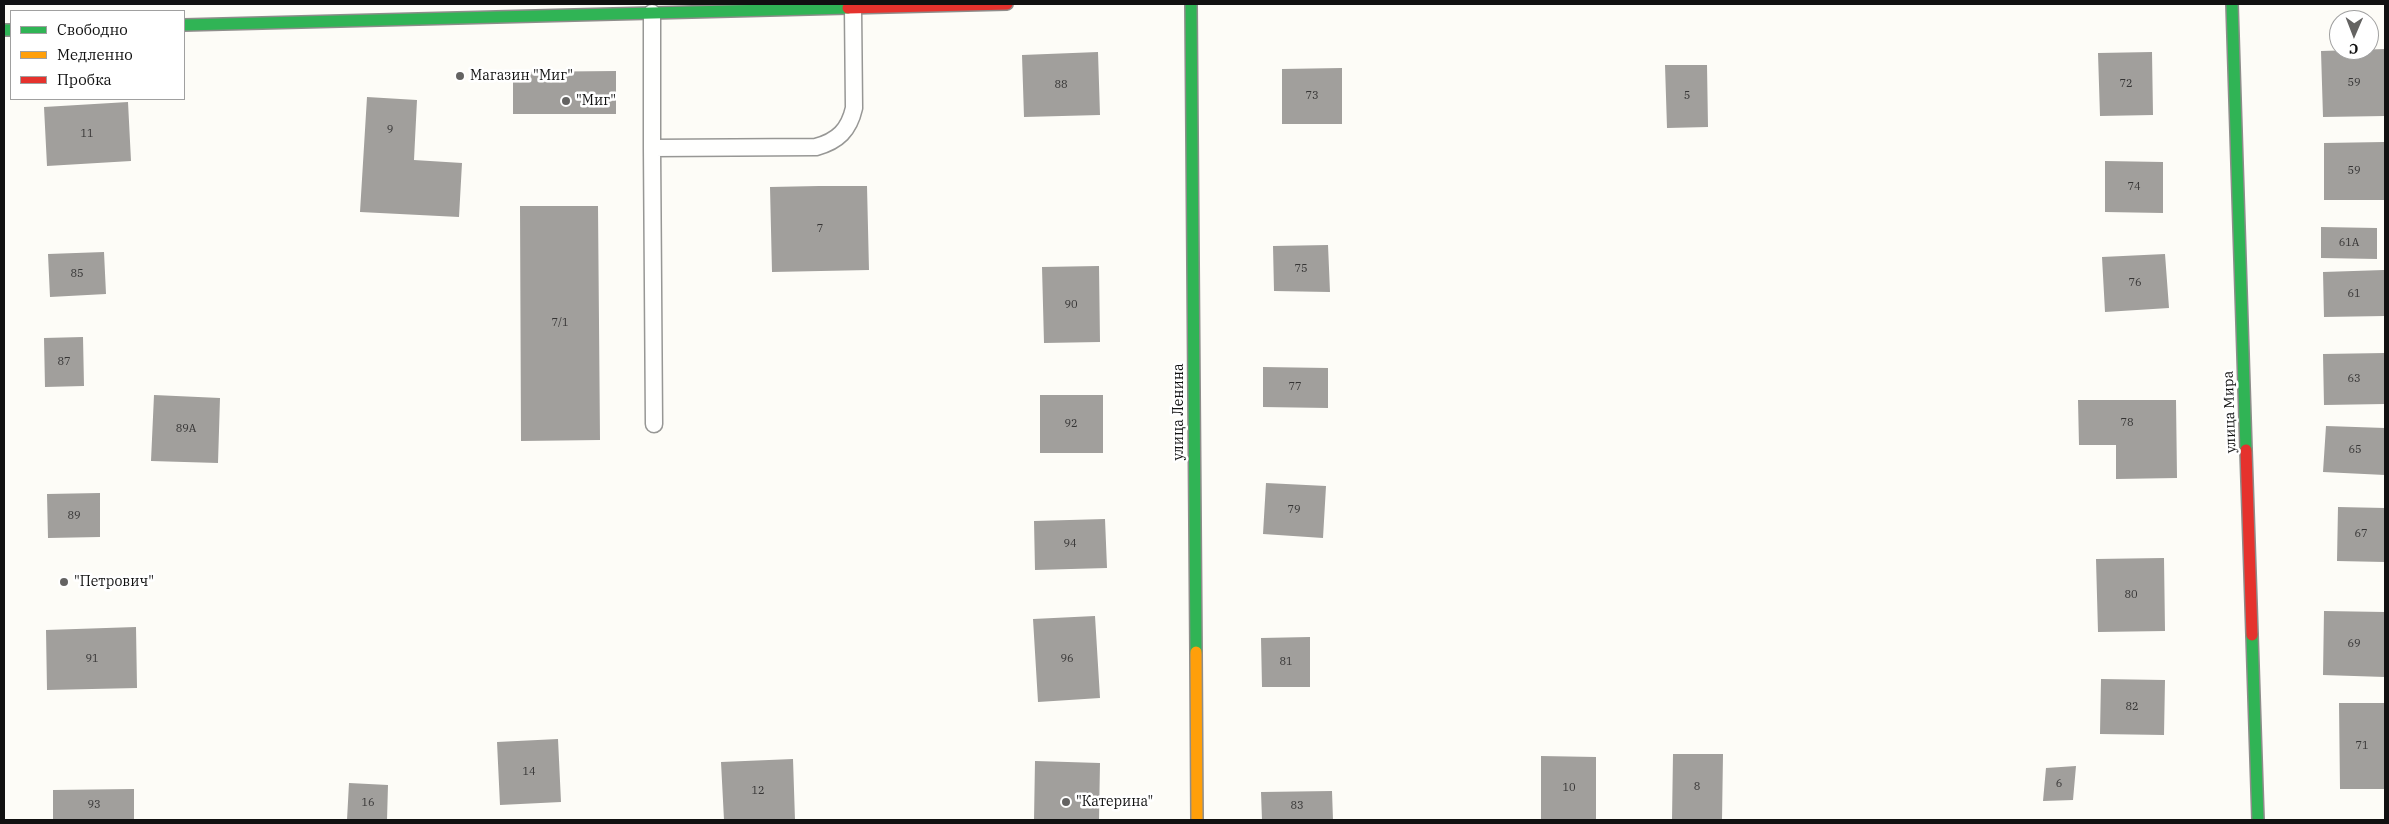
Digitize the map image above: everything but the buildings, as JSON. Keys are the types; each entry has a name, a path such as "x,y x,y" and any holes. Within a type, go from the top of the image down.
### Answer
{"street":[{"path":"185,25 1007,4"},
{"name":"улица Ленина","path":"1191,4 1198,820"},
{"name":"улица Мира","path":"2232,4 2258,820"}],"lane":[{"path":"652,148 816,146 830,143 839,137 851,120 854,108 853,8"},
{"path":"652,13 654,424"}],"traffic: fast":[{"path":"1191,4 1196,652"},
{"path":"2232,4 2246,450"},
{"path":"185,25 848,8"},
{"path":"4,30 10,30"},
{"path":"2252,635 2258,820"}],"traffic: slow":[{"path":"1196,652 1197,820"}],"traffic: jam":[{"path":"848,8 1007,4"},
{"path":"2246,450 2252,635"}],"place":[{"name":"Магазин \"Миг\"","path":"460,76"},
{"name":"\"Миг\"","path":"566,101"},
{"name":"\"Петрович\"","path":"64,582"},
{"name":"\"Катерина\"","path":"1066,802"}]}
